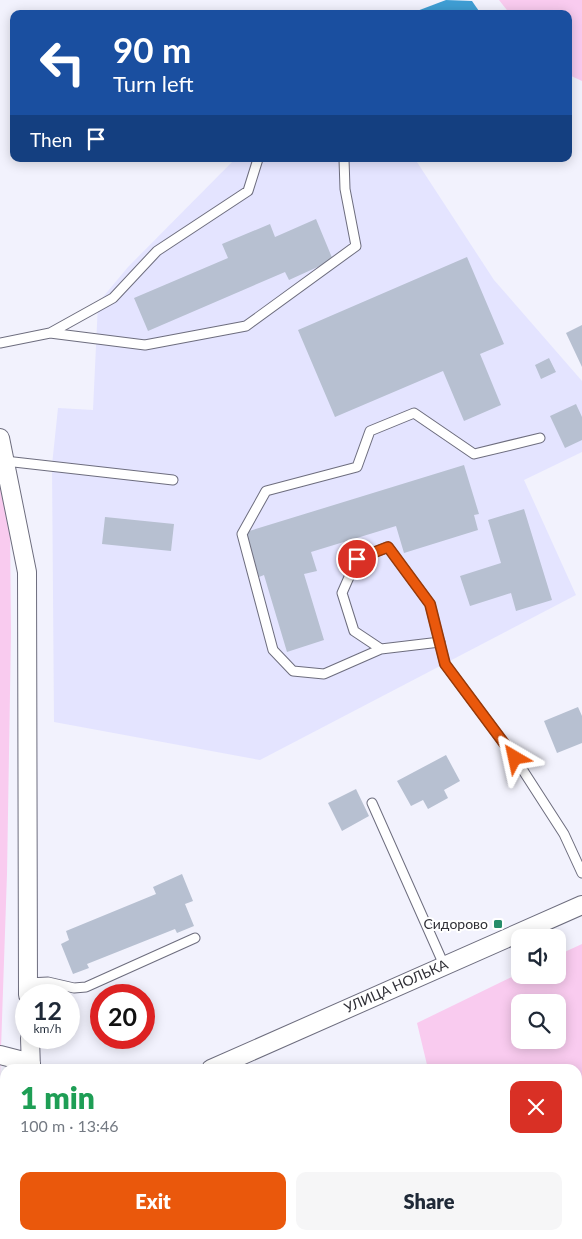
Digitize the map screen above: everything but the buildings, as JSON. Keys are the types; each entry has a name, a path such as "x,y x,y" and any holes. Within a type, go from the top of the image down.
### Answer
{"street":[{"path":"0,438 27,572 28,984"},
{"name":"УЛИЦА НОЛЬКА","path":"222,1064 582,905"},
{"path":"30,1049 31,1064"},
{"path":"0,1054 26,1064"}],"lane":[{"path":"0,342 50,332 113,298 157,251 248,191 257,162"},
{"path":"50,332 145,345 246,326 356,246 345,189 344,162"},
{"path":"440,642 381,649 324,674 292,671 273,650 242,534 266,491 357,467 370,431 414,413 474,454 540,438"},
{"path":"5,461 173,480"},
{"path":"381,649 354,631 342,593 357,559 388,547 430,604 445,664 515,758 564,834 582,873"},
{"path":"372,803 444,965"},
{"path":"80,988 86,987 195,938"},
{"path":"42,984 48,982 57,984"}],"shaded area":[{"path":"499,0 582,0 582,81 572,76 572,10 507,10"},
{"path":"232,162 417,162 494,280 582,381 582,452 524,480 576,595 260,760 54,722 52,465 58,408 93,410 98,303 128,267"},
{"path":"0,485 10,529 11,633 7,874 0,1064"},
{"path":"582,944 582,1064 427,1064 417,1023 511,977 511,984 566,984 566,951"}],"water":[{"path":"446,0 472,1 478,10 420,10"}],"place":[{"name":"Сидорово","path":"498,924"}],"route":[{"path":"357,559 388,547 430,604 445,664 515,758"}]}
